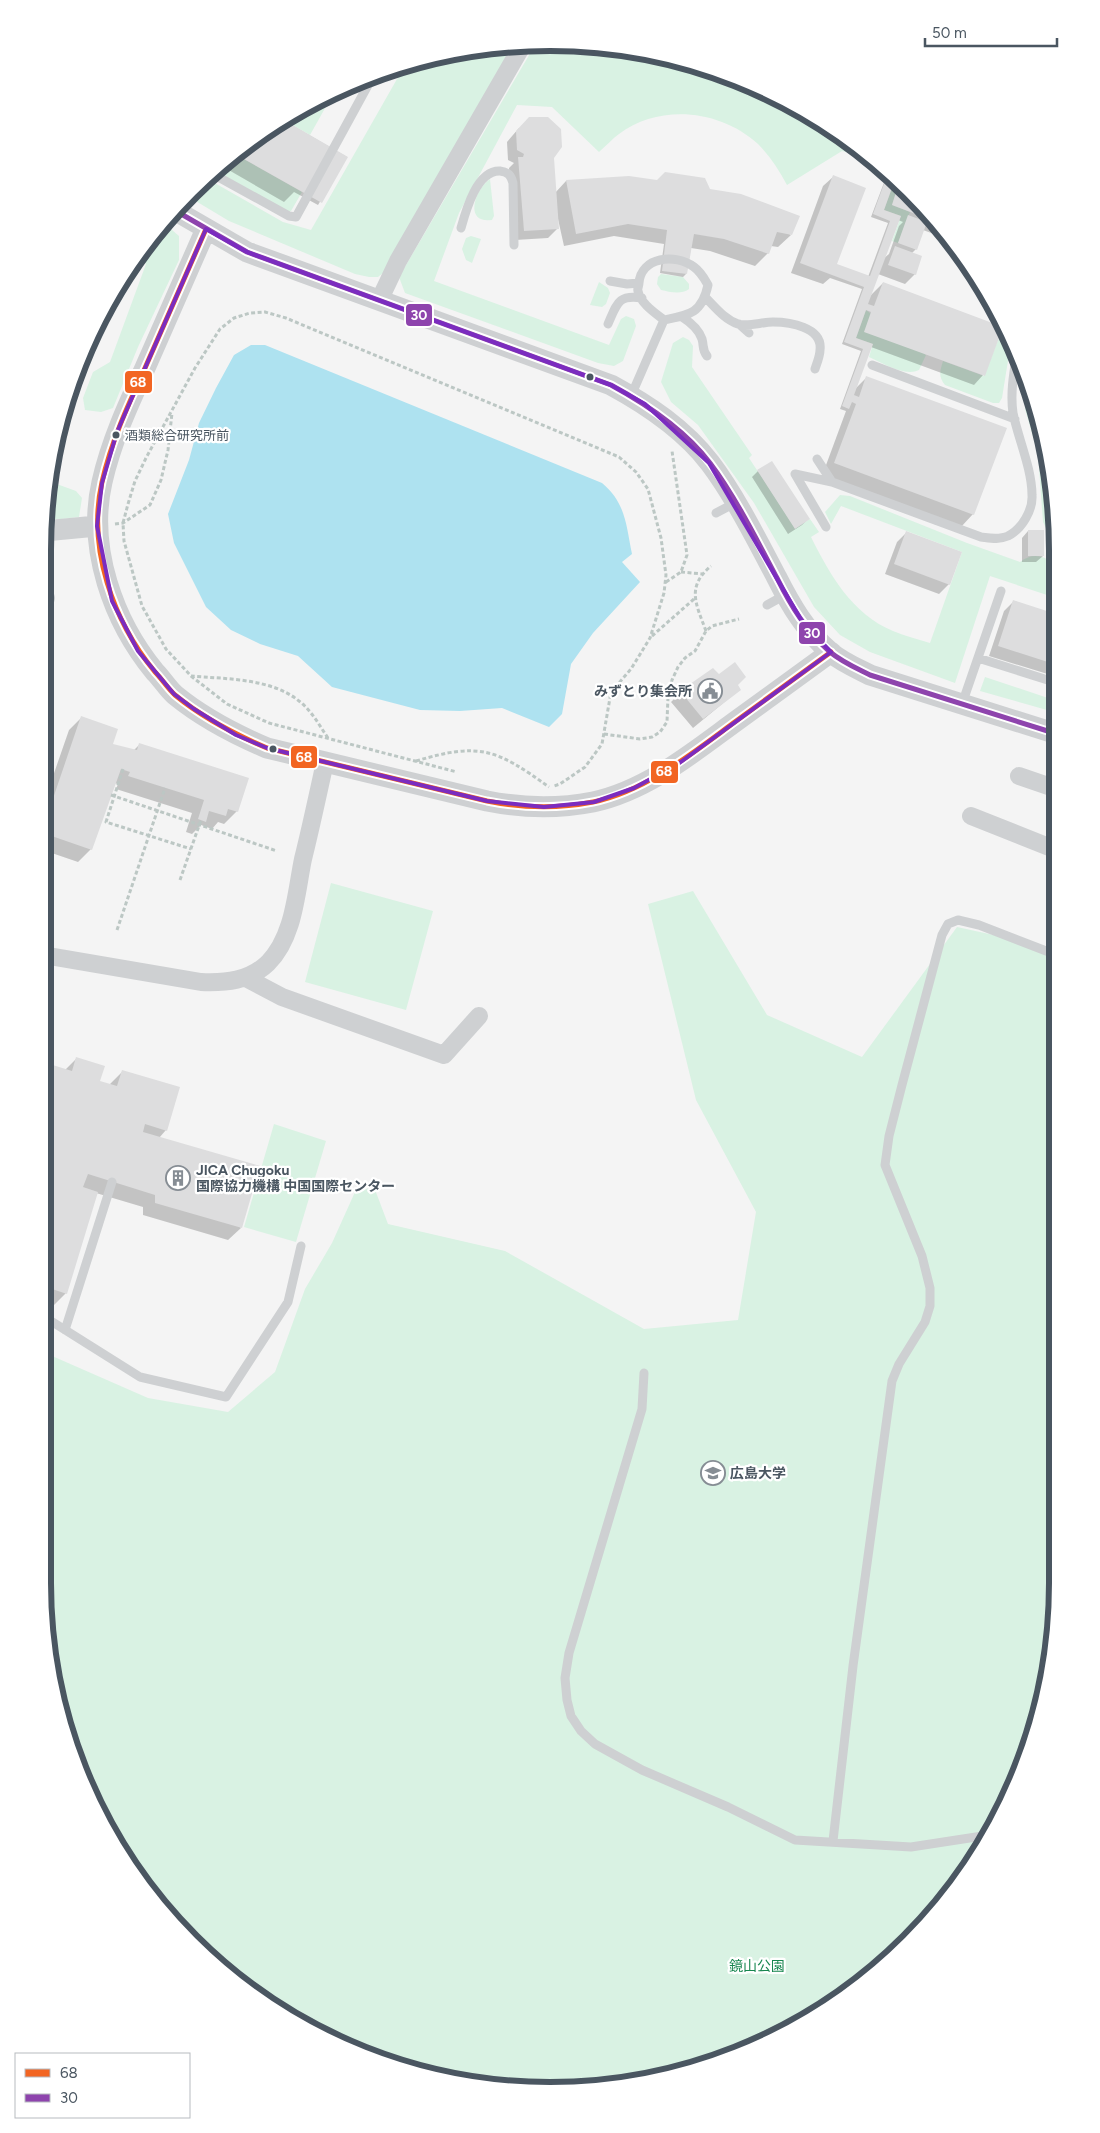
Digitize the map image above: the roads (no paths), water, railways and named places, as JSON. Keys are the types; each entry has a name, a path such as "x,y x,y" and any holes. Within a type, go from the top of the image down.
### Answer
{"street":[{"path":"379,301 398,261 519,52"},
{"path":"181,214 248,252 612,386 645,404 694,446 709,462 735,503 776,600 803,623 831,652 850,665 870,675 1049,731"},
{"path":"206,229 117,432 102,483 97,526 102,562 112,601 138,651 174,694 214,722 236,736 267,748 517,806 544,808 594,802 634,788 678,764 831,652"},
{"path":"52,530 97,526"},
{"path":"51,956 201,982 224,983 246,978 268,962 284,939 289,925 325,762"},
{"path":"1019,776 1049,786"},
{"path":"971,816 1049,847"},
{"path":"246,978 282,998 444,1054 478,1016"}],"lane":[{"path":"219,177 296,218 368,86"},
{"path":"461,228 466,210 482,179 488,173 507,172 511,176 513,183 514,244"},
{"path":"664,258 677,259 693,266 703,274 708,285 705,297 698,310 682,317 664,320 646,304 638,292 639,276 647,265 664,258"},
{"path":"610,281 627,284 639,283"},
{"path":"608,324 619,301 629,296 642,298"},
{"path":"705,297 721,314 739,324 749,333"},
{"path":"682,317 691,322 702,339 703,350 707,356"},
{"path":"631,396 664,320"},
{"path":"739,324 773,322 796,325 813,332 819,341 821,349 815,369"},
{"path":"872,365 1015,420"},
{"path":"826,527 795,474 832,482 981,538 996,539 1008,536 1028,514 1032,496 1013,411 1014,368"},
{"path":"817,459 832,482"},
{"path":"716,513 735,503"},
{"path":"962,704 1001,591"},
{"path":"978,658 1049,680"},
{"path":"833,1841 853,1666 892,1381 899,1364 924,1322 930,1306 930,1288 922,1256 885,1165 889,1136 942,935 948,924 958,920 979,925 1049,952"},
{"path":"65,1330 112,1182"},
{"path":"51,1321 140,1377 226,1397 288,1302 301,1246"},
{"path":"644,1373 642,1409 570,1653 565,1678 567,1700 572,1716 581,1731 595,1744 642,1770 728,1807 796,1840 911,1847 979,1836"}],"water":[{"path":"251,345 265,345 602,483 616,498 624,515 632,554 622,562 640,582 593,633 571,664 562,714 549,727 502,708 460,711 420,710 332,687 298,656 260,644 231,630 206,607 174,543 168,514 189,460 199,423 216,388 234,355"}],"place":[{"name":"酒類総合研究所前","path":"116,435"},
{"name":"みずとり集会所","path":"710,691"},
{"name":"JICA Chugoku 国際協力機構 中国国際センター","path":"178,1178"},
{"name":"広島大学","path":"713,1473"}],"park label":[{"name":"鏡山公園","path":"757,1966"}]}
